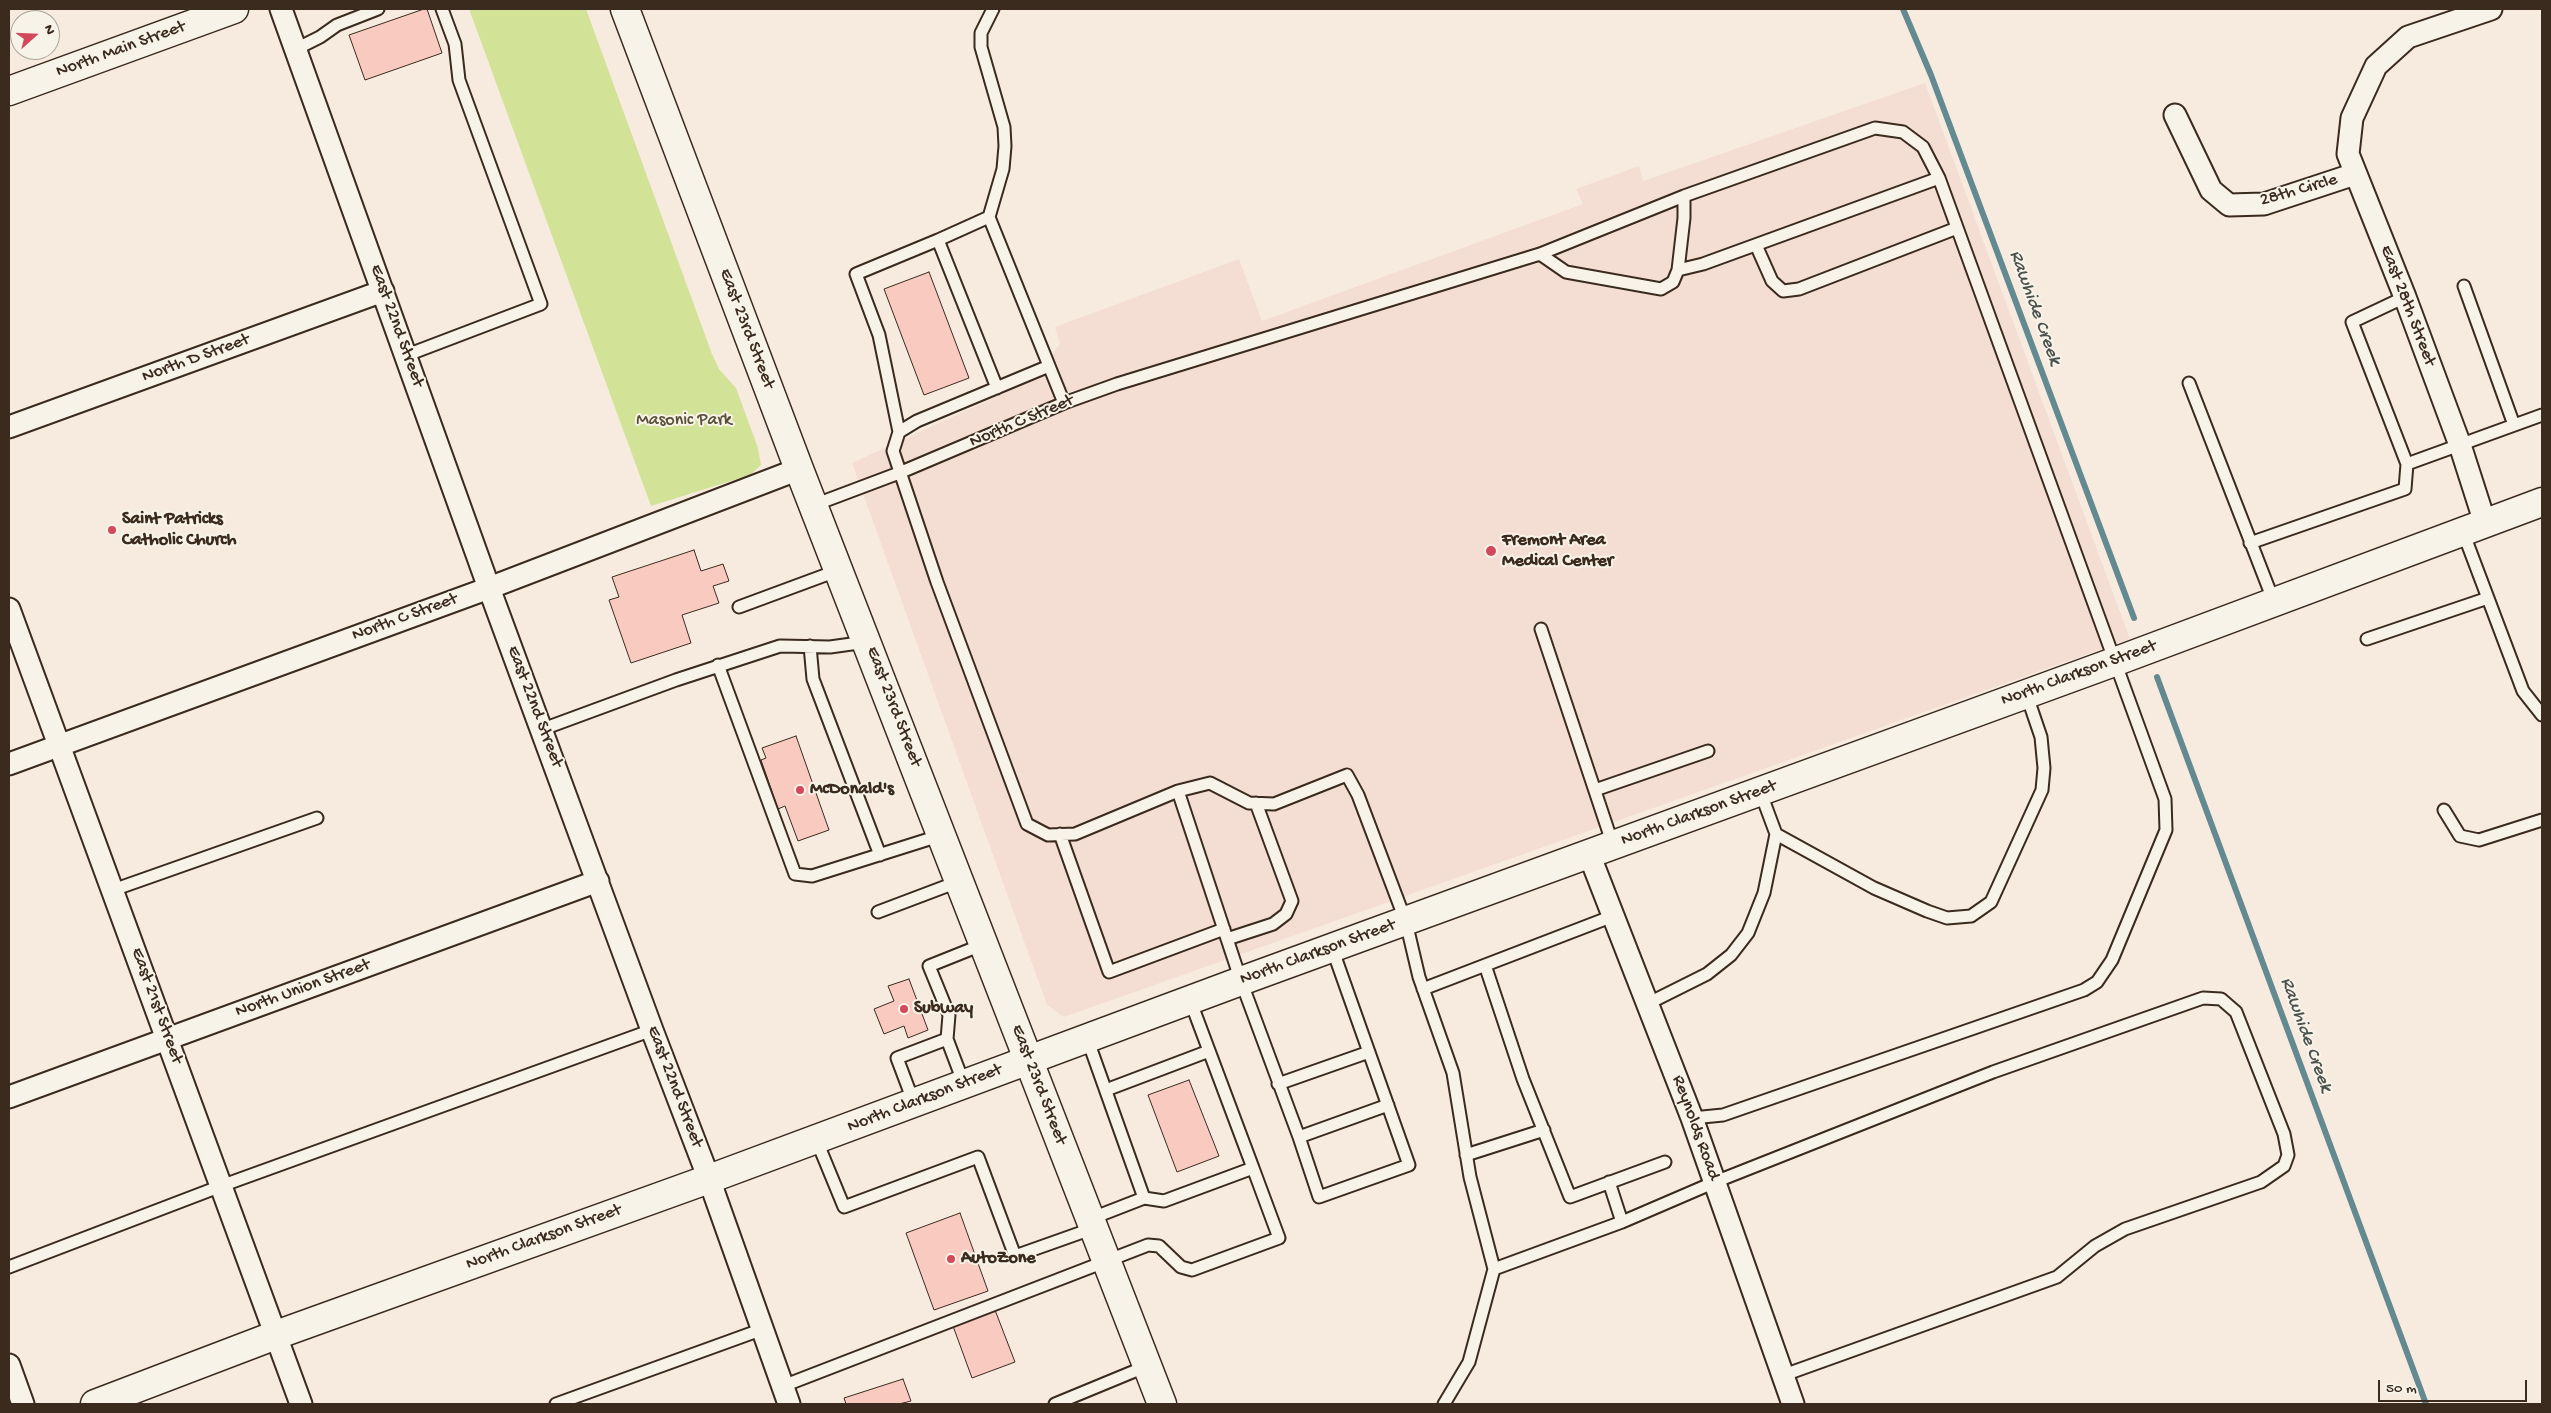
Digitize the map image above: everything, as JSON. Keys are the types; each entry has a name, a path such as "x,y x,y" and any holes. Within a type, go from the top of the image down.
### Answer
{"street":[{"name":"North Main Street","path":"9,91 234,9"},
{"name":"East 22nd Street","path":"281,9 407,355 489,588 709,1179 786,1395"},
{"name":"East 23rd Street","path":"625,9 799,469 868,642 1162,1404"},
{"name":"East 28th Street","path":"2474,527 2460,445 2405,297 2348,154 2352,118 2376,66 2408,37 2491,9"},
{"name":"28th Circle","path":"2175,115 2211,190 2229,205 2264,204 2355,174"},
{"name":"North D Street","path":"9,427 383,292"},
{"name":"North C Street","path":"9,764 381,626 489,588 799,469"},
{"name":"North Clarkson Street","path":"95,1404 276,1335 914,1104 1241,981 2114,662 2542,502"},
{"name":"East 21st Street","path":"9,609 301,1404"},
{"name":"Reynolds Road","path":"1601,850 1613,916 1692,1118 1794,1404"},
{"name":"North Union Street","path":"9,1097 598,881"},
{"path":"9,1365 23,1404"}],"lane":[{"path":"296,48 320,37 337,24 378,9"},
{"path":"407,355 541,304 458,80 455,44 442,9"},
{"path":"993,9 981,33 981,47 1000,112 1005,146 1003,169 990,218 1064,403"},
{"name":"North C Street","path":"814,504 899,473 1064,403 1117,384 1540,254 1684,196 1875,128 1903,132 1923,147 1939,178 2165,799 2166,830 2112,960 2096,982 2084,990 1724,1115 1692,1118"},
{"path":"1678,270 1756,245 1939,178"},
{"path":"1540,254 1566,272 1661,288 1673,282 1678,270 1684,218 1684,196"},
{"path":"990,218 856,274 879,335 900,432 893,450 899,473 936,582 1027,824 1048,835 1075,834 1178,791 1210,783 1249,803 1274,804 1347,776 1358,795 1406,922 1423,988 1453,1073 1470,1177 1494,1269 1469,1362 1444,1404"},
{"path":"1756,245 1772,281 1783,291 1799,289 1957,228"},
{"path":"938,240 997,388"},
{"path":"2464,286 2514,426"},
{"path":"2250,543 2405,489 2407,464 2352,322 2405,297"},
{"path":"900,432 917,421 1048,366"},
{"path":"2189,383 2274,602"},
{"path":"2407,464 2542,415"},
{"path":"2474,527 2488,598 2523,691 2542,715"},
{"path":"739,607 839,570"},
{"path":"2367,639 2488,598"},
{"path":"1541,629 1595,790 1601,850"},
{"path":"543,729 718,666 780,646 830,647 868,642"},
{"path":"810,646 813,679 880,854"},
{"path":"718,666 795,874 812,876 942,835"},
{"path":"1776,834 1874,888 1927,911 1947,918 1971,916 1991,902 2042,790 2044,768 2041,737 2026,694"},
{"path":"1595,790 1708,751"},
{"path":"1178,791 1241,981 1278,1084 1300,1137 1319,1197 1409,1164 1332,948"},
{"path":"1647,1004 1707,974 1731,955 1748,933 1764,893 1776,834 1760,791"},
{"path":"1060,834 1109,972 1225,934 1273,924 1286,914 1292,901 1256,803"},
{"path":"2444,810 2460,836 2479,840 2542,820"},
{"path":"113,890 317,818"},
{"path":"878,912 960,881"},
{"path":"1423,988 1613,916"},
{"path":"964,1085 946,1039 949,1015 929,966 984,944"},
{"path":"1485,965 1570,1197 1665,1162"},
{"path":"1494,1269 1622,1222 1715,1182 1993,1072 2203,998 2222,999 2236,1012 2284,1134 2288,1155 2284,1166 2261,1182 2125,1229 2095,1246 2057,1277 1784,1375"},
{"path":"786,1395 1148,1245 1159,1246 1180,1267 1192,1270 1279,1238 1190,1000"},
{"path":"9,1267 221,1186 652,1030"},
{"path":"1087,1038 1144,1198"},
{"path":"914,1104 896,1058 946,1039"},
{"path":"1106,1090 1209,1051"},
{"path":"1278,1084 1369,1052"},
{"path":"1300,1137 1388,1104"},
{"path":"1466,1154 1544,1130"},
{"path":"816,1139 844,1208 978,1157 1015,1256 1144,1198 1164,1202 1253,1168"},
{"path":"1609,1182 1622,1222"},
{"path":"556,1404 763,1330"},
{"path":"1055,1404 1147,1366"}],"shaded area":[{"name":"Fremont Area Medical Center","path":"1925,83 2130,639 1064,1017 1047,1005 852,463 1031,381 1060,344 1055,327 1239,259 1262,321 1583,204 1576,189 1639,166 1643,181"}],"green space":[{"name":"Masonic Park","path":"469,9 586,9 712,354 719,369 736,388 758,448 761,465 750,475 651,506"}],"building":[{"path":"427,9 442,53 365,80 349,35"},
{"path":"929,272 969,378 924,395 884,289"},
{"path":"694,550 701,571 723,564 729,581 713,586 719,603 682,615 691,643 631,663 609,600 619,597 612,577"},
{"path":"796,736 829,830 798,841 785,806 778,809 761,760 766,758 762,748"},
{"path":"909,979 928,1030 908,1038 904,1026 884,1034 874,1009 894,1001 888,986"},
{"path":"1189,1080 1219,1156 1177,1172 1148,1095"},
{"path":"960,1213 988,1291 934,1310 906,1233"},
{"path":"995,1310 1015,1362 972,1378 953,1326"},
{"path":"903,1379 911,1401 899,1404 846,1404 844,1398"}],"waterway":[{"name":"Rawhide Creek","path":"1903,9 1931,75 2134,618"},
{"name":"Rawhide Creek","path":"2157,677 2426,1404"}],"place":[{"name":"Saint Patricks Catholic Church","path":"112,530"},
{"name":"Fremont Area Medical Center","path":"1491,551"},
{"name":"McDonald's","path":"800,790"},
{"name":"Subway","path":"904,1009"},
{"name":"AutoZone","path":"951,1259"}]}
